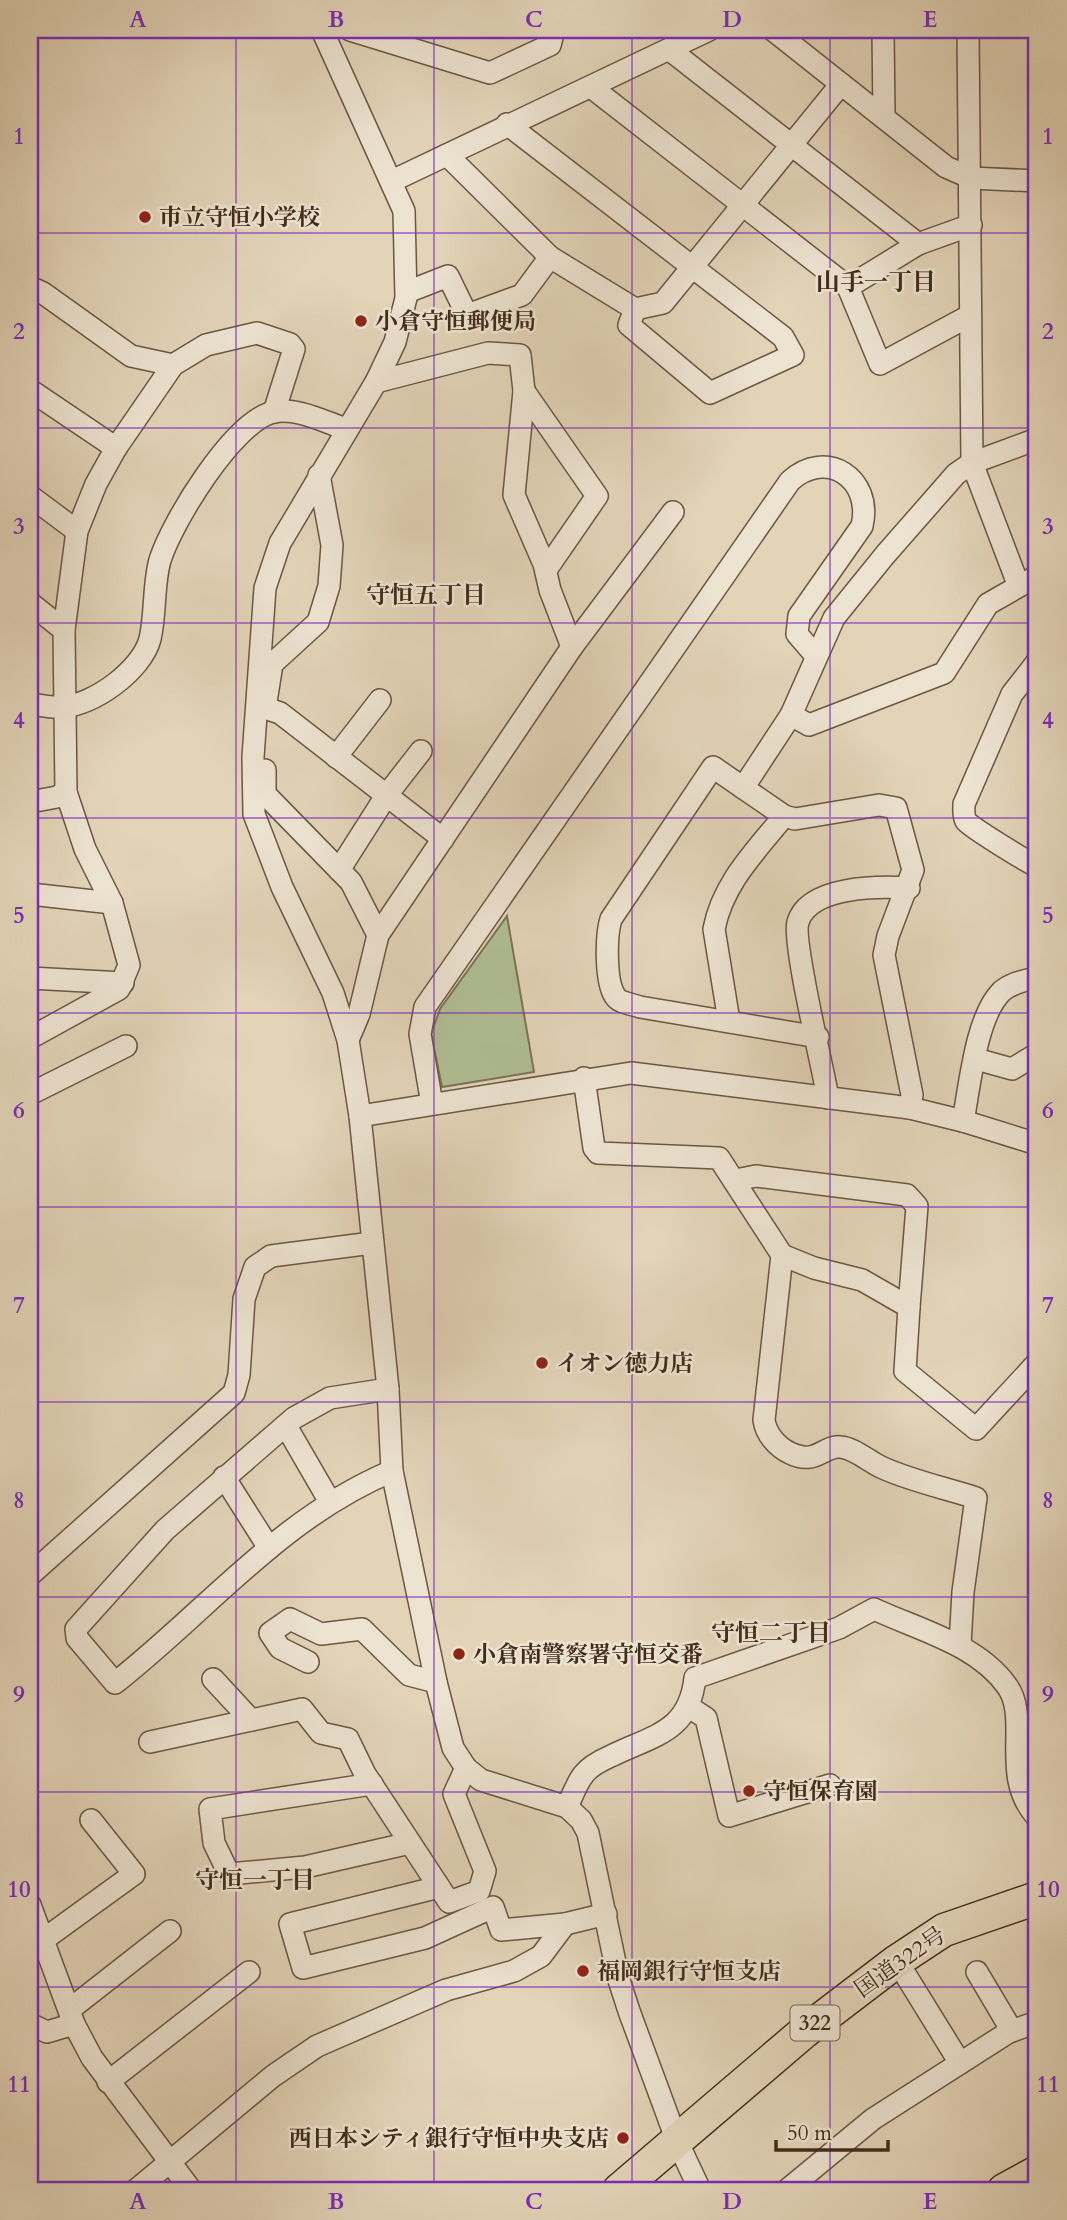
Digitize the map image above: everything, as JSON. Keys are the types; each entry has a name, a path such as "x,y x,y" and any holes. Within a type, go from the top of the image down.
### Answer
{"highway":[{"name":"国道322号","path":"619,2190 804,2032 897,1961 944,1930 1037,1898"},
{"path":"1004,2190 1037,2172"}],"street":[{"path":"554,30 550,45 490,73 348,30 327,39 404,211 407,292 395,342 376,382 280,543 265,588 254,744 254,814 282,887 333,993 348,1040 360,1116 388,1389 392,1471 436,1682 453,1748 466,1768 498,1787 567,1807 582,1820 588,1833 618,1977 677,2141 700,2190"},
{"path":"392,181 709,30"},
{"path":"773,30 946,167 971,178 1037,181"},
{"path":"883,30 884,116"},
{"path":"791,715 809,725 944,673 988,604 1028,580 972,463 968,30"},
{"path":"670,50 918,244"},
{"path":"447,155 550,257 635,309 663,303 744,208 841,85"},
{"path":"591,87 848,287 880,364 969,316"},
{"path":"507,124 783,337 793,355 710,393 629,325 635,309"},
{"path":"848,287 918,244 971,225"},
{"path":"407,292 448,276 467,315 522,295 550,257"},
{"path":"30,287 43,293 131,356 173,365"},
{"path":"30,1038 110,994 123,983 128,965 112,903 85,849 66,792 64,630 77,531 96,484 116,448 173,365 206,345 257,333 290,344 295,349 274,412"},
{"path":"376,382 488,353 520,355 524,391 514,495 546,570 572,647"},
{"path":"30,390 116,448"},
{"path":"524,391 597,496 546,570"},
{"path":"30,704 63,708 86,701 116,683 137,662 150,641 160,560 181,518 225,447 253,423 274,412 304,415 346,429"},
{"path":"743,788 791,715 834,618 885,555 940,490 972,463 1037,439"},
{"path":"432,1104 419,1034 425,1007 790,481 806,470 824,467 851,477 860,487 866,511 862,526 799,616 797,634 816,656"},
{"path":"319,475 332,545 329,586 318,622 272,664 265,708 265,794 351,882 378,935"},
{"path":"30,496 77,531"},
{"path":"348,1040 359,1014 378,935 572,647 673,512"},
{"path":"30,603 64,630"},
{"path":"1037,662 1012,694 964,804 964,814 970,824 1016,857 1037,866"},
{"path":"336,757 380,700"},
{"path":"265,708 280,713 443,839"},
{"path":"339,870 386,796 421,751"},
{"path":"818,1037 640,1007 615,998 607,931 611,919 713,767 784,817 796,819 879,805 896,808 914,870 888,936 884,955 912,1095 910,1108"},
{"path":"30,802 66,792"},
{"path":"729,1021 714,929 716,917 731,882 784,817"},
{"path":"828,1098 797,924 802,914 820,896 886,887 909,888"},
{"path":"30,894 112,903"},
{"path":"30,978 123,983"},
{"path":"963,1121 992,1002 1004,989 1037,978"},
{"path":"30,1094 126,1046"},
{"path":"976,1059 1012,1069 1037,1054"},
{"path":"360,1116 584,1078 631,1073 910,1108 1037,1144"},
{"path":"584,1078 594,1148 598,1153 719,1158 736,1180 782,1255 814,1268 862,1280 909,1307"},
{"path":"736,1180 756,1176 907,1195 917,1206 905,1371 976,1429 1037,1363"},
{"path":"30,1575 234,1392 239,1375 244,1299 254,1266 271,1256 372,1243"},
{"path":"782,1255 766,1429 775,1442 793,1455 817,1458 833,1447 842,1447 883,1468 976,1498 963,1592 961,1645"},
{"path":"388,1389 330,1398 286,1426 165,1530 76,1629 77,1638 115,1683 270,1548 330,1502 392,1471"},
{"path":"286,1426 330,1502"},
{"path":"224,1477 270,1548"},
{"path":"567,1807 584,1773 601,1760 669,1728 689,1707 695,1678 839,1628 874,1609 922,1632 961,1645 1010,1690 1014,1702 1018,1784 1026,1805 1037,1817"},
{"path":"308,1662 280,1648 270,1633 290,1619 321,1634 362,1629 409,1675 436,1682"},
{"path":"213,1679 251,1720"},
{"path":"689,1707 706,1718 729,1816 831,1785"},
{"path":"149,1742 302,1709 321,1733 348,1739 372,1784 449,1902 479,1891 485,1871 454,1794 466,1768"},
{"path":"372,1784 210,1809 214,1843 229,1874 305,1867 410,1843"},
{"path":"43,1940 134,1874 91,1820"},
{"path":"439,1887 290,1924 303,1968 425,1938 493,1907 501,1930 565,1924 606,1914"},
{"path":"30,1905 71,2017 108,2082 130,2104 191,2190"},
{"path":"136,2190 273,2076 317,2046 446,1990 514,1971 541,1956 565,1924"},
{"path":"30,2024 47,2032 71,2017 170,1931"},
{"path":"897,1961 960,2063"},
{"path":"108,2082 248,1972"},
{"path":"977,1972 1012,2031"},
{"path":"787,2190 873,2119 1012,2031 1037,2022"}],"green space":[{"path":"507,916 534,1072 442,1087 431,1034 440,1009"}],"place":[{"name":"市立守恒小学校","path":"145,217"},
{"name":"小倉守恒郵便局","path":"361,321"},
{"name":"イオン徳力店","path":"542,1363"},
{"name":"小倉南警察署守恒交番","path":"459,1654"},
{"name":"守恒保育園","path":"749,1791"},
{"name":"福岡銀行守恒支店","path":"583,1971"},
{"name":"西日本シティ銀行守恒中央支店","path":"623,2138"}],"district":[{"name":"山手一丁目","path":"876,282"},
{"name":"守恒五丁目","path":"426,595"},
{"name":"守恒二丁目","path":"771,1633"},
{"name":"守恒一丁目","path":"255,1880"}]}
